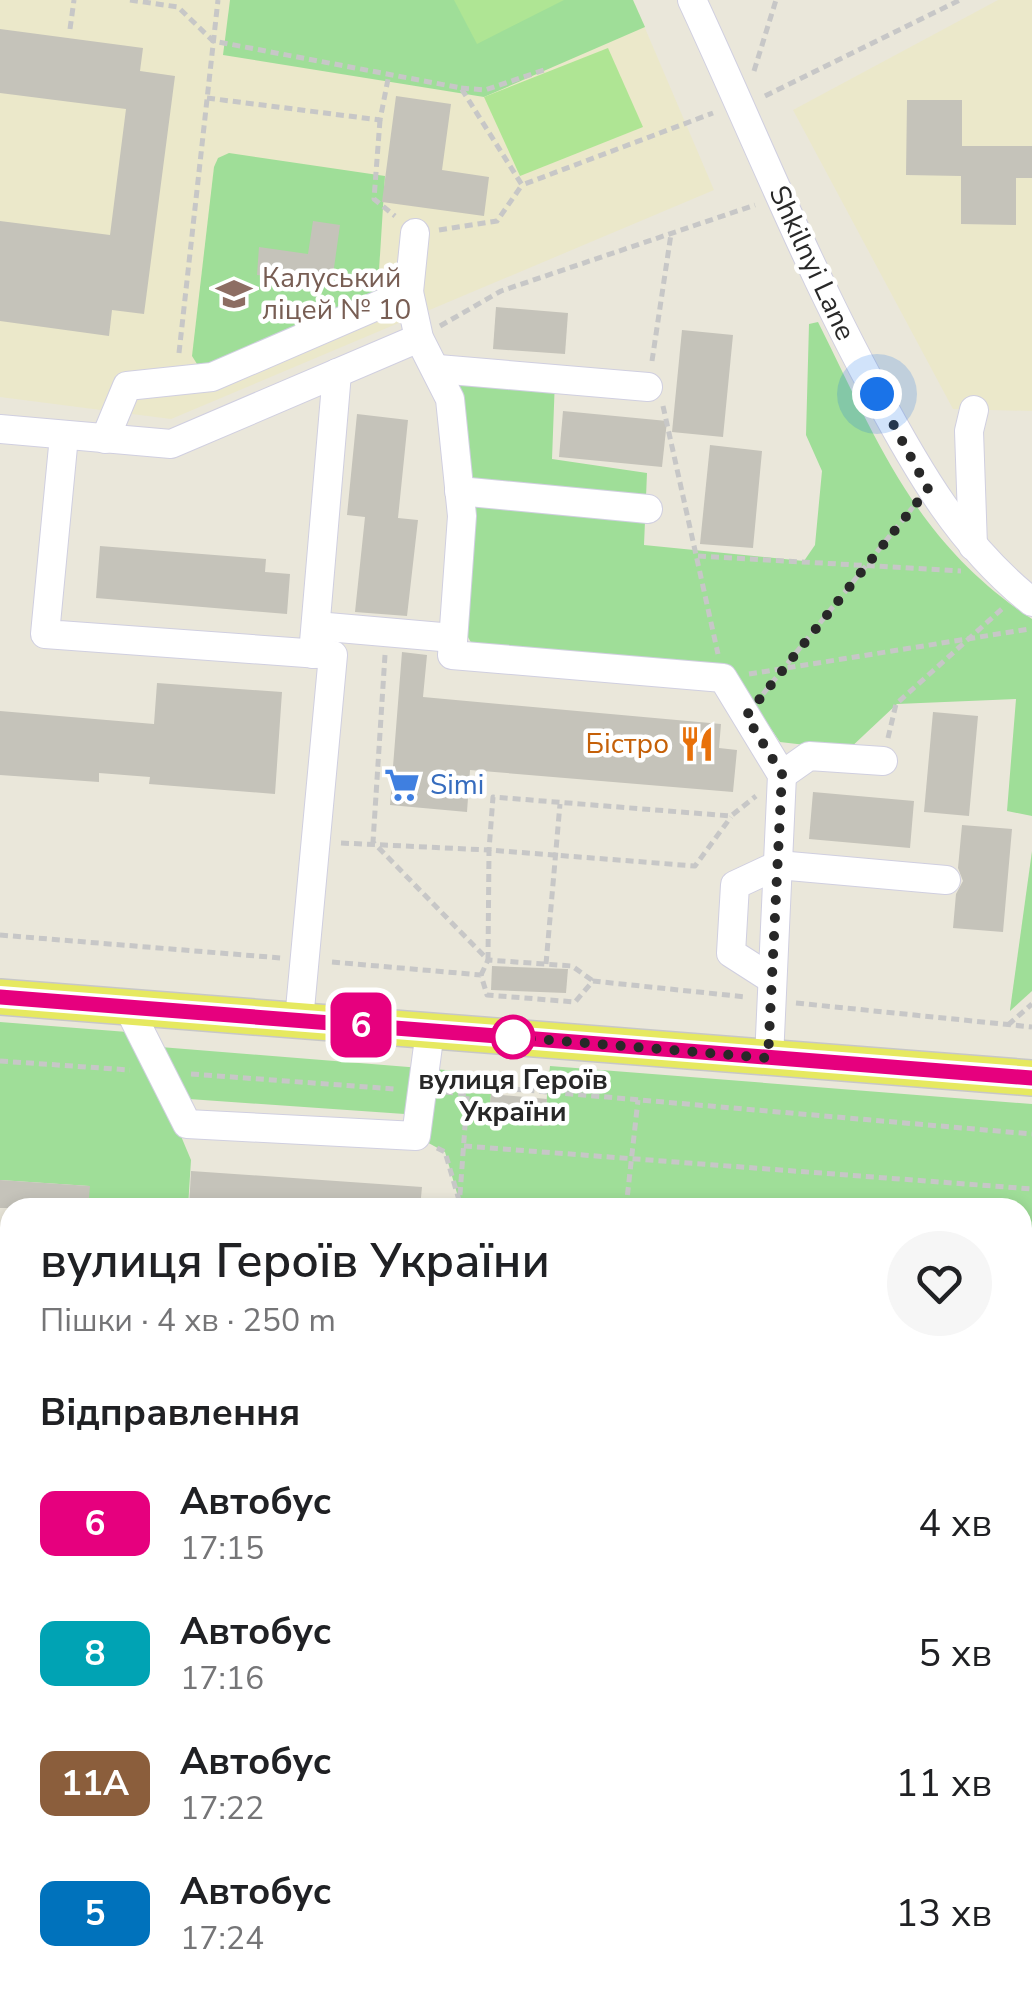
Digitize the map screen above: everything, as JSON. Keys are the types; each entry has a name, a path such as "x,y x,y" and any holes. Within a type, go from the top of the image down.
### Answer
{"main road":[{"path":"0,997 1032,1078"}],"street":[{"name":"Shkilnyi Lane","path":"692,0 826,300 928,489 974,559 1026,598"},
{"path":"415,234 410,292 419,338 438,369 450,400 459,492 452,655 724,678 782,774 768,1058"},
{"path":"105,439 126,386 212,377 410,292"},
{"path":"0,428 171,444 419,338"},
{"path":"438,369 657,398"},
{"path":"315,640 338,373"},
{"path":"974,410 969,431 974,559"},
{"path":"64,436 45,634 315,640 386,632 453,638"},
{"path":"459,492 648,509"},
{"path":"298,1020 308,960 333,656 315,640"},
{"path":"782,774 809,756 883,761"},
{"path":"770,989 731,953 734,885 778,865 946,880"},
{"path":"128,1007 188,1124 416,1136 430,1030"}],"path":[{"path":"70,29 74,0"},
{"path":"130,0 178,7 214,41 461,88 485,90 544,70"},
{"path":"176,381 218,0"},
{"path":"742,108 776,0"},
{"path":"388,74 374,199 415,234 497,221 522,185 726,108 742,108 960,0"},
{"path":"461,88 522,185"},
{"path":"207,98 380,120"},
{"path":"419,338 501,291 768,200"},
{"path":"671,234 657,398 698,556 724,678 1032,629"},
{"path":"746,716 928,489"},
{"path":"698,556 866,566 974,559"},
{"path":"883,761 896,704 968,639 1026,598"},
{"path":"386,632 374,842 488,960 572,966 593,981 770,989 1032,1027"},
{"path":"316,856 337,842 374,842 695,866 732,816 782,774"},
{"path":"593,981 575,1002 487,995 481,976 488,960 493,797 732,816"},
{"path":"546,964 560,804"},
{"path":"0,934 481,976"},
{"path":"1007,1026 1032,1004"},
{"path":"0,1060 468,1094"},
{"path":"461,1198 468,1085 1032,1134"},
{"path":"627,1198 638,1100"},
{"path":"416,1136 445,1152 458,1198"},
{"path":"464,1146 1032,1189"}],"shaded area":[{"name":"Калуський ліцей № 10","path":"0,0 633,0 714,190 171,419 0,397"},
{"path":"998,0 1032,0 1032,411 953,409 793,110"}],"green space":[{"path":"230,0 633,0 645,27 484,97 223,55"},
{"path":"454,0 564,0 477,44"},
{"path":"608,48 643,127 520,176 484,97"},
{"path":"229,153 385,176 378,286 373,294 209,367 197,364 192,356 214,167 218,158"},
{"path":"818,322 881,448 929,523 992,589 1032,619 1032,816 1007,811 1016,699 897,704 848,750 780,742 727,665 473,646 455,614 450,399 464,371 555,379 552,459 647,473 644,545 804,561 815,545 822,471 806,435 809,324"},
{"path":"1032,851 1032,991 1010,1011 1010,1010"},
{"path":"0,1022 140,1033 148,1046 458,1071 468,1093 491,1094 489,1121 544,1126 550,1066 1032,1104 1032,1198 458,1198 445,1152 423,1140 419,1115 189,1099 178,1129 191,1160 189,1198 88,1198 89,1186 0,1180"}],"building":[{"path":"0,29 143,48 140,71 175,76 144,314 112,310 109,336 0,321 0,221 110,235 126,109 0,93"},
{"path":"396,96 451,104 442,170 489,177 484,216 382,202"},
{"path":"907,100 962,100 962,146 1032,146 1032,178 1016,178 1016,225 961,224 961,176 906,175"},
{"path":"313,221 340,225 332,282 257,275 259,247 308,254"},
{"path":"496,307 568,313 565,354 493,349"},
{"path":"682,330 733,335 723,437 672,432"},
{"path":"563,411 667,421 662,467 559,457"},
{"path":"357,414 408,420 398,518 418,520 407,616 355,612 365,517 347,515"},
{"path":"710,445 762,451 753,548 700,544"},
{"path":"100,546 266,559 265,572 290,574 287,614 96,598"},
{"path":"402,652 427,655 423,697 721,724 719,748 737,750 733,792 470,770 467,812 390,805"},
{"path":"157,683 282,692 275,794 149,784 150,777 99,773 99,782 0,775 0,711 154,724"},
{"path":"933,712 978,716 969,816 924,812"},
{"path":"813,792 914,801 910,848 809,839"},
{"path":"962,825 1012,829 1003,932 953,928 956,894 963,881 958,868"},
{"path":"492,966 568,969 566,993 491,990"},
{"path":"491,1094 547,1099 544,1126 488,1121"},
{"path":"191,1171 422,1187 421,1198 190,1198"},
{"path":"0,1180 90,1186 89,1198 0,1198"}],"bus line":[{"name":"6","path":"0,997 1032,1078"}],"place":[{"name":"Калуський ліцей № 10","path":"234,294"},
{"name":"Бістро","path":"697,744"},
{"name":"Simi","path":"402,785"},
{"name":"вулиця Героїв України","path":"513,1037"}],"route":[{"path":"513,1037 768,1058 782,774 746,716 928,489 877,394"}]}
